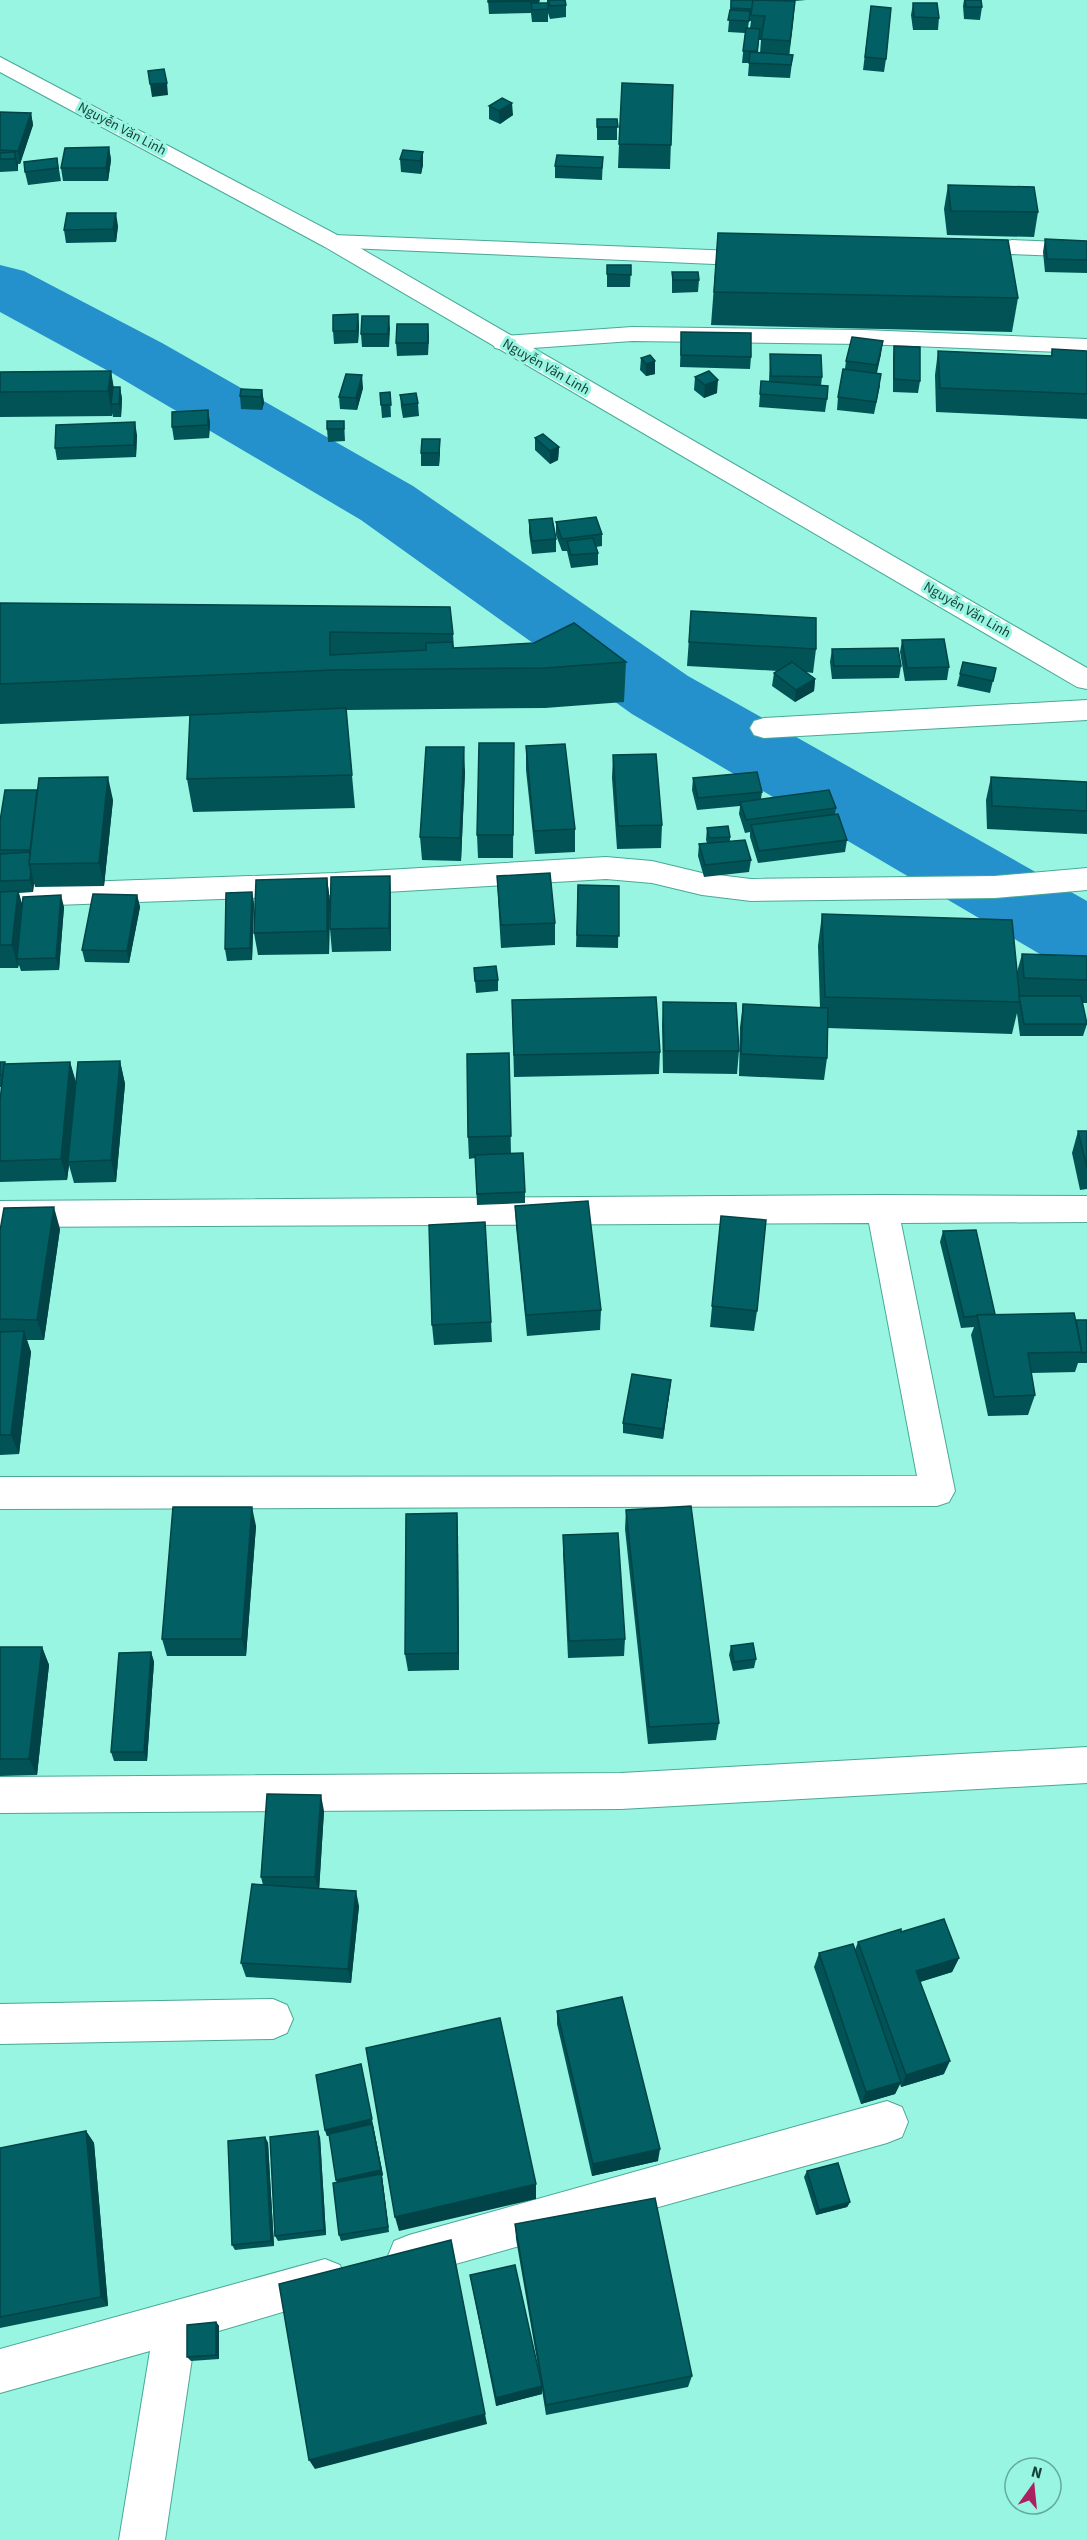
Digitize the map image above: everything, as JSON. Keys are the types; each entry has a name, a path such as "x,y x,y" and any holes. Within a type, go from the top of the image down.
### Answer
{"main road":[{"name":"Nguyễn Văn Linh","path":"0,63 333,242 1087,680"},
{"path":"333,242 780,260"},
{"path":"950,262 1012,247 1087,250"},
{"path":"504,343 632,334 863,337 1087,346"},
{"path":"765,728 1087,710"},
{"path":"0,896 335,884 606,868 652,872 702,884 751,890 995,887 1087,879"},
{"path":"0,1214 882,1208 1087,1209"},
{"path":"0,1492 937,1491 882,1208"},
{"path":"0,1795 621,1791 1087,1765"},
{"path":"0,2024 273,2019"},
{"path":"0,2371 887,2122"},
{"path":"142,2540 177,2321"}],"building":[{"path":"488,0 539,0 539,1 488,2"},
{"path":"548,0 565,0 566,5 550,6"},
{"path":"731,0 753,0 752,9 731,8"},
{"path":"753,0 795,1 790,41 761,39 765,16 751,15"},
{"path":"965,0 981,0 982,7 966,7"},
{"path":"531,3 548,3 548,9 532,10"},
{"path":"913,3 937,3 939,18 914,17"},
{"path":"871,6 891,8 886,59 865,57"},
{"path":"730,10 750,11 749,21 728,20"},
{"path":"746,28 760,29 757,51 743,51"},
{"path":"750,52 793,55 791,65 749,63"},
{"path":"164,69 167,83 150,84 148,71"},
{"path":"622,83 673,85 671,145 619,144"},
{"path":"502,98 512,103 499,111 489,106"},
{"path":"0,112 31,113 18,151 0,150"},
{"path":"597,119 617,119 618,127 597,127"},
{"path":"109,147 106,168 61,168 65,148"},
{"path":"403,150 423,152 420,161 400,159"},
{"path":"15,152 15,159 0,159 0,153"},
{"path":"557,155 603,157 602,168 555,166"},
{"path":"57,158 58,168 25,172 24,162"},
{"path":"948,185 1034,187 1038,212 951,211"},
{"path":"67,213 116,213 113,229 64,230"},
{"path":"718,233 1008,240 1018,298 714,292"},
{"path":"1045,239 1087,241 1087,260 1047,259"},
{"path":"607,265 631,265 631,275 607,274"},
{"path":"672,272 698,272 699,280 673,280"},
{"path":"358,314 357,331 333,331 333,315"},
{"path":"362,316 389,316 388,334 361,334"},
{"path":"397,324 428,324 428,343 396,343"},
{"path":"681,332 751,333 751,357 681,355"},
{"path":"852,337 883,341 877,365 846,361"},
{"path":"894,346 920,347 920,381 894,379"},
{"path":"1052,349 1087,351 1087,394 940,388 938,351 1052,356"},
{"path":"770,354 821,355 822,377 771,376"},
{"path":"650,355 655,361 646,364 641,358"},
{"path":"843,369 881,374 876,402 838,397"},
{"path":"111,371 108,391 0,392 0,372"},
{"path":"709,371 718,380 705,385 695,377"},
{"path":"346,374 362,375 356,398 339,397"},
{"path":"761,381 828,386 827,399 760,394"},
{"path":"113,387 120,387 119,404 111,404"},
{"path":"241,389 262,390 261,397 240,396"},
{"path":"390,392 391,405 381,405 380,393"},
{"path":"416,393 418,403 403,405 400,395"},
{"path":"208,410 208,425 172,427 172,412"},
{"path":"327,421 344,421 344,429 327,429"},
{"path":"135,422 134,445 55,448 56,425"},
{"path":"543,434 559,447 550,451 535,438"},
{"path":"422,439 440,439 439,453 421,453"},
{"path":"596,517 602,534 562,539 556,522"},
{"path":"552,518 556,539 532,541 529,520"},
{"path":"593,538 598,553 571,555 567,541"},
{"path":"0,603 450,607 453,634 330,632 330,655 426,650 426,643 452,642 453,648 534,643 574,623 626,662 545,668 334,670 0,684"},
{"path":"691,611 816,618 816,649 689,642"},
{"path":"944,639 949,667 907,668 902,640"},
{"path":"898,648 901,666 834,666 832,649"},
{"path":"792,662 815,679 796,690 774,673"},
{"path":"963,662 996,668 993,681 960,674"},
{"path":"346,708 352,775 187,779 190,715"},
{"path":"479,743 514,743 513,835 477,835"},
{"path":"565,744 575,829 534,831 526,746"},
{"path":"426,747 464,747 460,838 420,837"},
{"path":"656,754 662,825 618,826 613,755"},
{"path":"757,772 762,792 698,798 693,778"},
{"path":"108,777 99,863 29,864 39,778"},
{"path":"991,777 1087,782 1087,811 992,806"},
{"path":"5,790 37,790 30,850 0,850 0,821"},
{"path":"829,790 836,808 746,820 740,802"},
{"path":"838,814 847,840 759,851 751,825"},
{"path":"728,826 730,837 709,838 707,828"},
{"path":"745,840 751,860 705,865 699,844"},
{"path":"30,852 30,880 0,881 0,854"},
{"path":"550,873 555,923 501,925 497,876"},
{"path":"390,876 389,928 330,929 331,877"},
{"path":"327,878 327,931 254,933 256,880"},
{"path":"578,885 619,886 619,936 577,935"},
{"path":"18,891 12,945 0,945 0,892"},
{"path":"252,892 250,948 225,949 226,893"},
{"path":"93,894 137,895 127,951 82,950"},
{"path":"61,895 56,958 17,959 23,897"},
{"path":"822,914 1012,920 1020,1002 825,997"},
{"path":"1022,954 1087,956 1087,980 1024,978"},
{"path":"496,966 498,980 475,981 474,968"},
{"path":"1019,996 1081,996 1087,1024 1024,1024"},
{"path":"656,997 660,1052 514,1055 512,1000"},
{"path":"663,1002 736,1003 739,1051 664,1051"},
{"path":"743,1004 828,1008 827,1058 741,1054"},
{"path":"509,1053 511,1136 468,1137 467,1054"},
{"path":"120,1061 111,1160 68,1162 78,1062"},
{"path":"0,1062 5,1062 3,1075 0,1075"},
{"path":"70,1062 61,1159 0,1161 0,1101 4,1064"},
{"path":"1078,1131 1087,1131 1087,1168"},
{"path":"523,1153 525,1192 477,1194 475,1155"},
{"path":"588,1201 601,1310 526,1315 515,1206"},
{"path":"54,1207 37,1320 0,1319 0,1231 4,1208"},
{"path":"721,1216 766,1220 757,1311 712,1306"},
{"path":"485,1222 491,1322 432,1325 429,1225"},
{"path":"976,1230 995,1314 964,1317 943,1231"},
{"path":"1074,1313 1082,1352 1028,1353 1035,1395 994,1397 977,1315"},
{"path":"1076,1320 1087,1320 1087,1352 1082,1353"},
{"path":"24,1331 11,1435 0,1435 0,1332"},
{"path":"632,1374 671,1380 663,1429 623,1423"},
{"path":"691,1506 719,1723 649,1727 626,1510"},
{"path":"173,1507 252,1507 242,1639 162,1639"},
{"path":"457,1513 458,1653 405,1654 406,1514"},
{"path":"618,1533 625,1639 569,1641 563,1535"},
{"path":"753,1643 756,1659 734,1662 731,1646"},
{"path":"0,1647 42,1647 29,1759 0,1759"},
{"path":"151,1652 144,1752 111,1752 119,1653"},
{"path":"267,1794 321,1795 315,1877 261,1877"},
{"path":"252,1884 356,1891 348,1969 241,1963"},
{"path":"944,1919 959,1958 916,1971 950,2061 906,2075 858,1942"},
{"path":"853,1944 901,2082 866,2092 819,1953"},
{"path":"622,1997 660,2149 593,2164 557,2011"},
{"path":"500,2018 536,2184 395,2217 366,2048"},
{"path":"361,2064 372,2119 325,2130 316,2075"},
{"path":"372,2124 381,2170 336,2180 329,2134"},
{"path":"86,2131 101,2297 0,2317 0,2148"},
{"path":"318,2131 324,2230 275,2236 270,2137"},
{"path":"265,2137 271,2241 232,2245 228,2141"},
{"path":"838,2163 850,2202 819,2210 807,2171"},
{"path":"381,2174 388,2227 339,2235 333,2183"},
{"path":"655,2198 692,2376 546,2405 515,2224"},
{"path":"451,2240 485,2414 309,2460 279,2284"},
{"path":"515,2265 542,2386 496,2398 470,2275"},
{"path":"216,2322 216,2355 187,2357 187,2325"}],"waterway":[{"path":"0,285 137,358 387,503 660,695 1087,941"}]}
